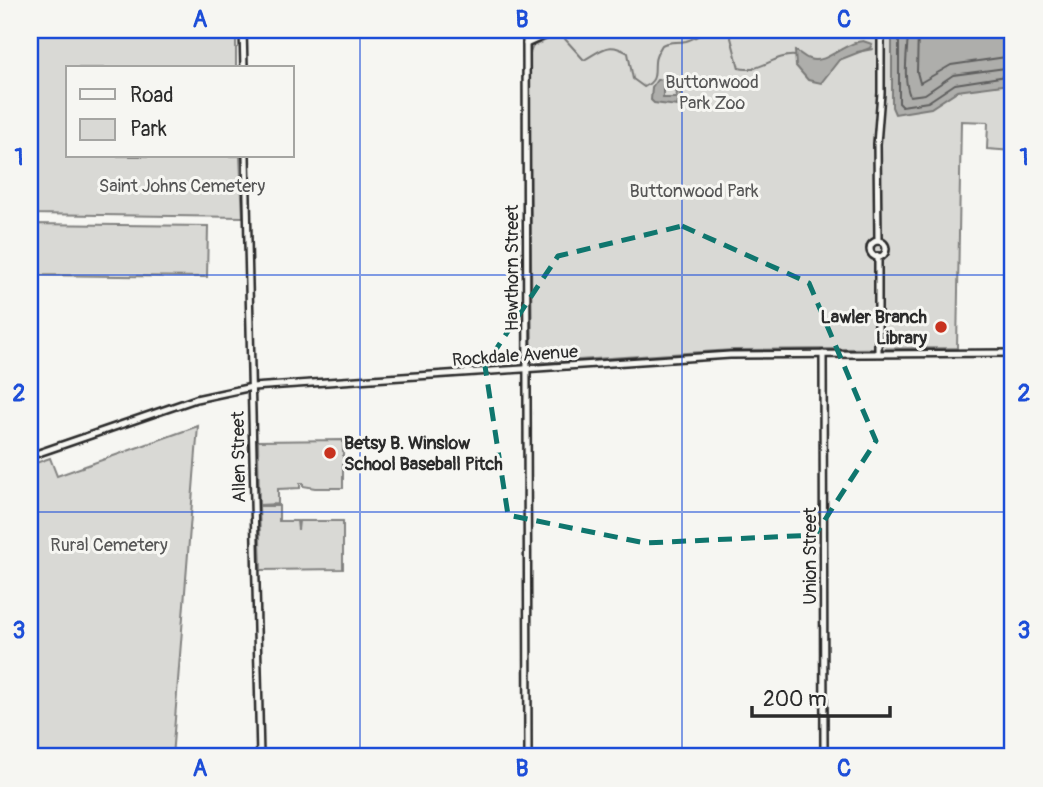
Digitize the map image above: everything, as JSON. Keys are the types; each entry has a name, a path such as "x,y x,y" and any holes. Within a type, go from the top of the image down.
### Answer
{"main road":[{"path":"243,30 244,66"},
{"name":"Hawthorn Street","path":"526,30 528,757"},
{"path":"533,30 545,35"},
{"path":"526,44 557,30"},
{"path":"878,241 877,142 881,93 881,30"},
{"name":"Allen Street","path":"246,158 260,757"},
{"path":"878,241 884,244 885,249 882,255 878,256 873,255 870,250 872,243 878,241"},
{"path":"878,256 878,354"},
{"name":"Rockdale Avenue","path":"30,456 196,399 252,387 730,355 1013,353"},
{"name":"Union Street","path":"823,354 824,757"}],"highlighted area":[{"path":"682,226 809,283 876,441 815,535 645,543 508,515 485,366 558,256"}],"green space":[{"name":"Saint Johns Cemetery","path":"30,30 236,30 236,66 66,66 66,158 240,158 243,217 30,214"},
{"name":"Buttonwood Park","path":"568,30 1013,30 1013,151 987,149 988,122 961,121 957,348 733,350 532,363 529,55 533,46"},
{"path":"30,224 208,226 207,277 30,275"},
{"name":"Rural Cemetery","path":"198,426 172,757 30,757 30,465 50,458 57,476"},
{"path":"343,440 343,488 315,488 300,483 300,488 278,489 278,504 259,505 258,441"},
{"path":"259,506 279,506 279,521 297,521 298,530 299,521 343,521 343,569 261,570"}],"water":[{"path":"892,30 1013,30 1013,78 1010,84 957,91 931,108 895,114 892,107"},
{"path":"863,41 872,44 870,48 839,60 821,83 808,80 796,66 795,51 816,60"},
{"path":"664,79 667,84 663,88 663,98 676,98 674,89 681,85 683,87 677,106 654,103 651,100 652,87 657,80"}],"waterway":[{"path":"565,39 584,60 610,47 628,53 633,79 644,87 653,79 656,58 662,45 686,41 715,30"},
{"path":"721,30 730,34 739,68 753,68 780,58 795,56"},
{"path":"857,52 873,49"}],"place":[{"name":"Lawler Branch Library","path":"941,327"},
{"name":"Betsy B. Winslow School Baseball Pitch","path":"330,453"}],"park label":[{"name":"Buttonwood Park Zoo","path":"712,92"}]}
